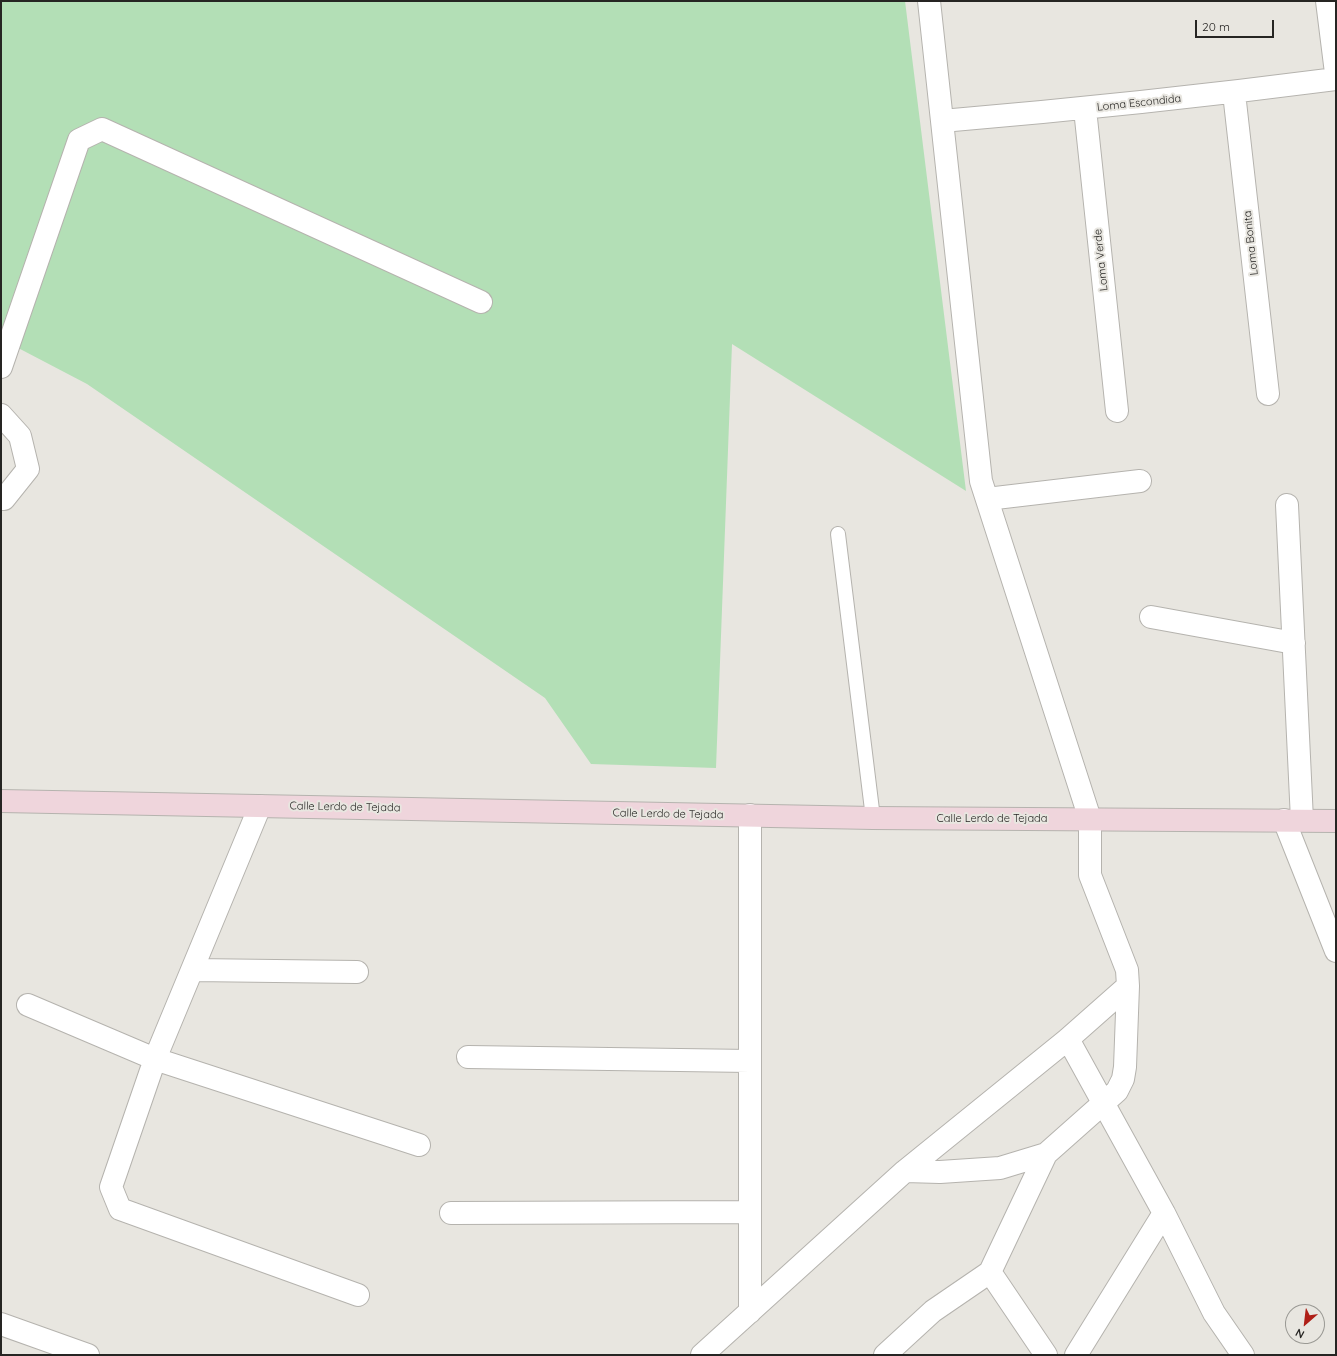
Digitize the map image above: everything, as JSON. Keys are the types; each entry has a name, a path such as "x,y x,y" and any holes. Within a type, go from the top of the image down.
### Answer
{"main road":[{"name":"Calle Lerdo de Tejada","path":"1,801 873,818 1336,821"}],"street":[{"path":"905,1171 940,1172 1000,1168 1046,1154 1117,1091 1123,1078 1125,1067 1128,986 1126,970 1090,875 1090,819 981,481 929,1"},
{"path":"1327,1 1336,73"},
{"name":"Loma Escondida","path":"942,121 1085,109 1234,93 1336,79"},
{"name":"Loma Bonita","path":"1234,93 1268,394"},
{"name":"Loma Verde","path":"1085,109 1117,411"},
{"path":"1,367 79,140 102,129 481,302"},
{"path":"1,415 20,436 28,469 4,499 1,499"},
{"path":"986,499 1140,481"},
{"path":"1287,505 1294,643 1293,820 1336,951"},
{"path":"1151,617 1294,643"},
{"path":"260,806 155,1059 111,1187 120,1209 358,1295"},
{"path":"750,815 750,1312"},
{"path":"193,970 357,972"},
{"path":"702,1355 905,1171 1068,1039 1128,986"},
{"path":"28,1005 155,1059 419,1145"},
{"path":"1068,1039 1164,1213 1214,1313 1243,1355"},
{"path":"468,1057 750,1061"},
{"path":"885,1355 933,1311 990,1272 1046,1154"},
{"path":"451,1214 750,1212"},
{"path":"1076,1355 1164,1213"},
{"path":"990,1272 1046,1355"},
{"path":"1,1324 88,1355"}],"lane":[{"path":"838,534 873,818"}],"green space":[{"path":"1,1 905,1 966,491 732,344 716,768 591,764 545,698 87,384 1,339"}]}
